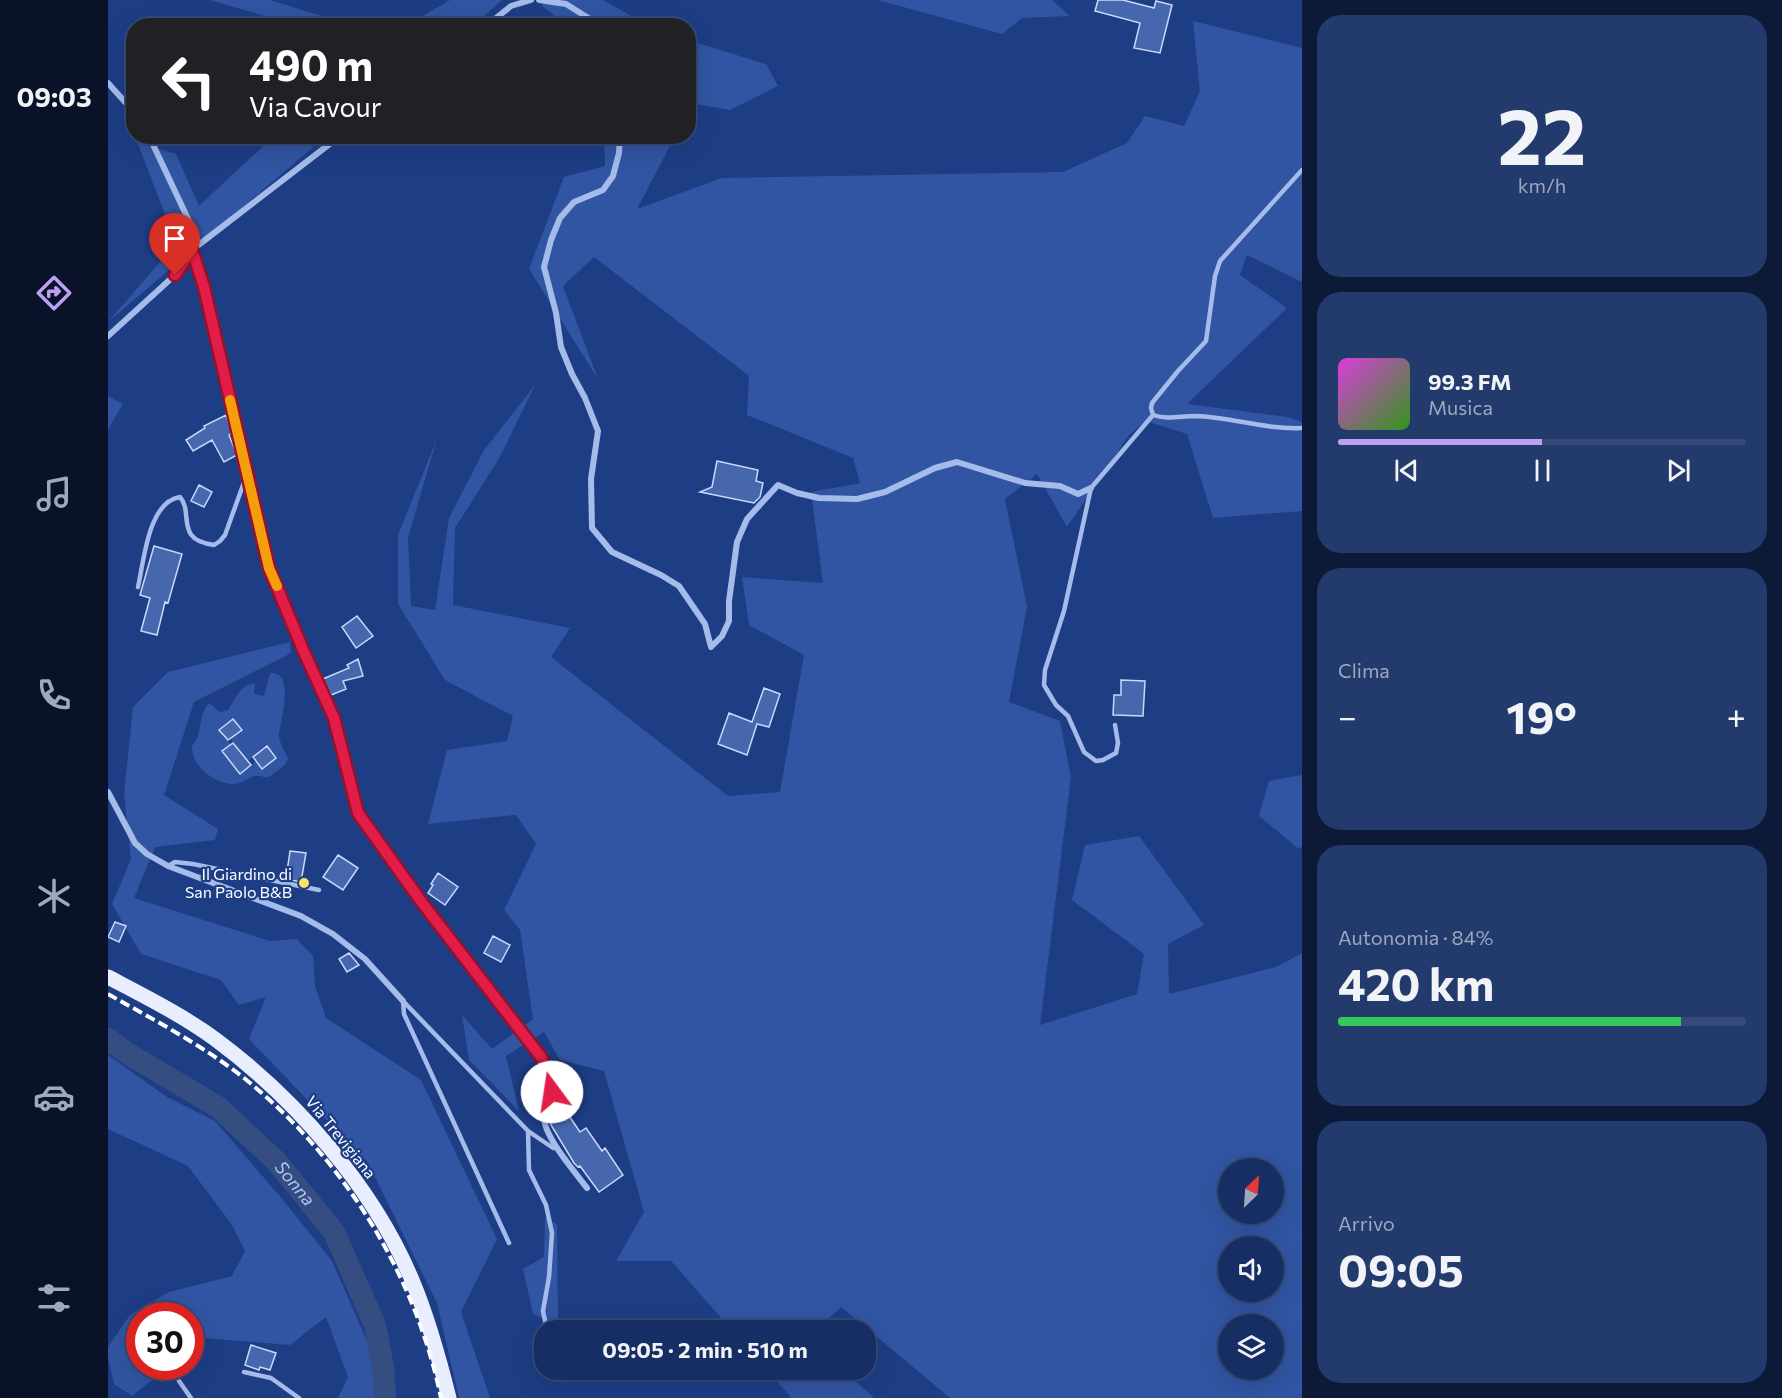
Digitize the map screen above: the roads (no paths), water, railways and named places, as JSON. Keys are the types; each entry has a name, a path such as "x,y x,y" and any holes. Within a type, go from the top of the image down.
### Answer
{"main road":[{"name":"Via Trevigiana","path":"108,977 214,1038 286,1100 329,1146 383,1225 412,1279 433,1336 449,1398"}],"street":[{"path":"496,18 511,6 531,0"},
{"path":"538,0 566,4 588,18"},
{"path":"108,83 126,103"},
{"path":"153,144 189,221 192,250 204,287 269,568 334,718 358,813 423,904 541,1057 553,1081 543,1116 557,1148 587,1188"},
{"path":"108,336 175,275 192,250 330,144"},
{"path":"620,144 613,176 603,190 574,202 561,218 550,240 544,267 556,313 561,347 585,398 597,431 591,479 592,528 612,552 679,586 705,624 711,647 722,636 729,621 729,602 737,542 747,519 778,485 797,493 819,498 857,499 885,492 928,471 957,462 1025,483 1060,486 1078,494 1091,488"},
{"path":"108,792 135,843 147,854 168,866 301,916 333,934 365,959 403,1000"}],"lane":[{"path":"1153,415 1152,404 1206,341 1215,276 1220,261 1302,170"},
{"path":"1115,725 1118,744 1116,753 1103,760 1096,760 1084,752 1068,716 1056,705 1044,685 1045,670 1064,611 1091,488 1153,415"},
{"path":"1153,415 1165,418 1192,416 1289,429 1302,428"},
{"path":"138,587 155,516 163,507 180,497 185,504 186,522 192,534 197,540 214,544 225,535 247,474"},
{"path":"168,866 175,862 193,864 319,890"},
{"path":"403,1000 528,1131 553,1148 557,1148"},
{"path":"403,1000 404,1014 509,1243"},
{"path":"528,1131 529,1170 546,1205 552,1233 549,1278 543,1311 545,1320"},
{"path":"244,1372 271,1378 300,1398"},
{"path":"179,1380 191,1398"}],"waterway":[{"name":"Sonna","path":"108,1039 127,1053 218,1107 277,1162 334,1232 375,1325 383,1367 385,1398"}],"railway":[{"path":"108,994 178,1033 228,1066 280,1110 313,1144 343,1181 370,1221 393,1263 413,1307 429,1352 441,1398"}],"place":[{"name":"Il Giardino di San Paolo B&B","path":"304,883"}]}
